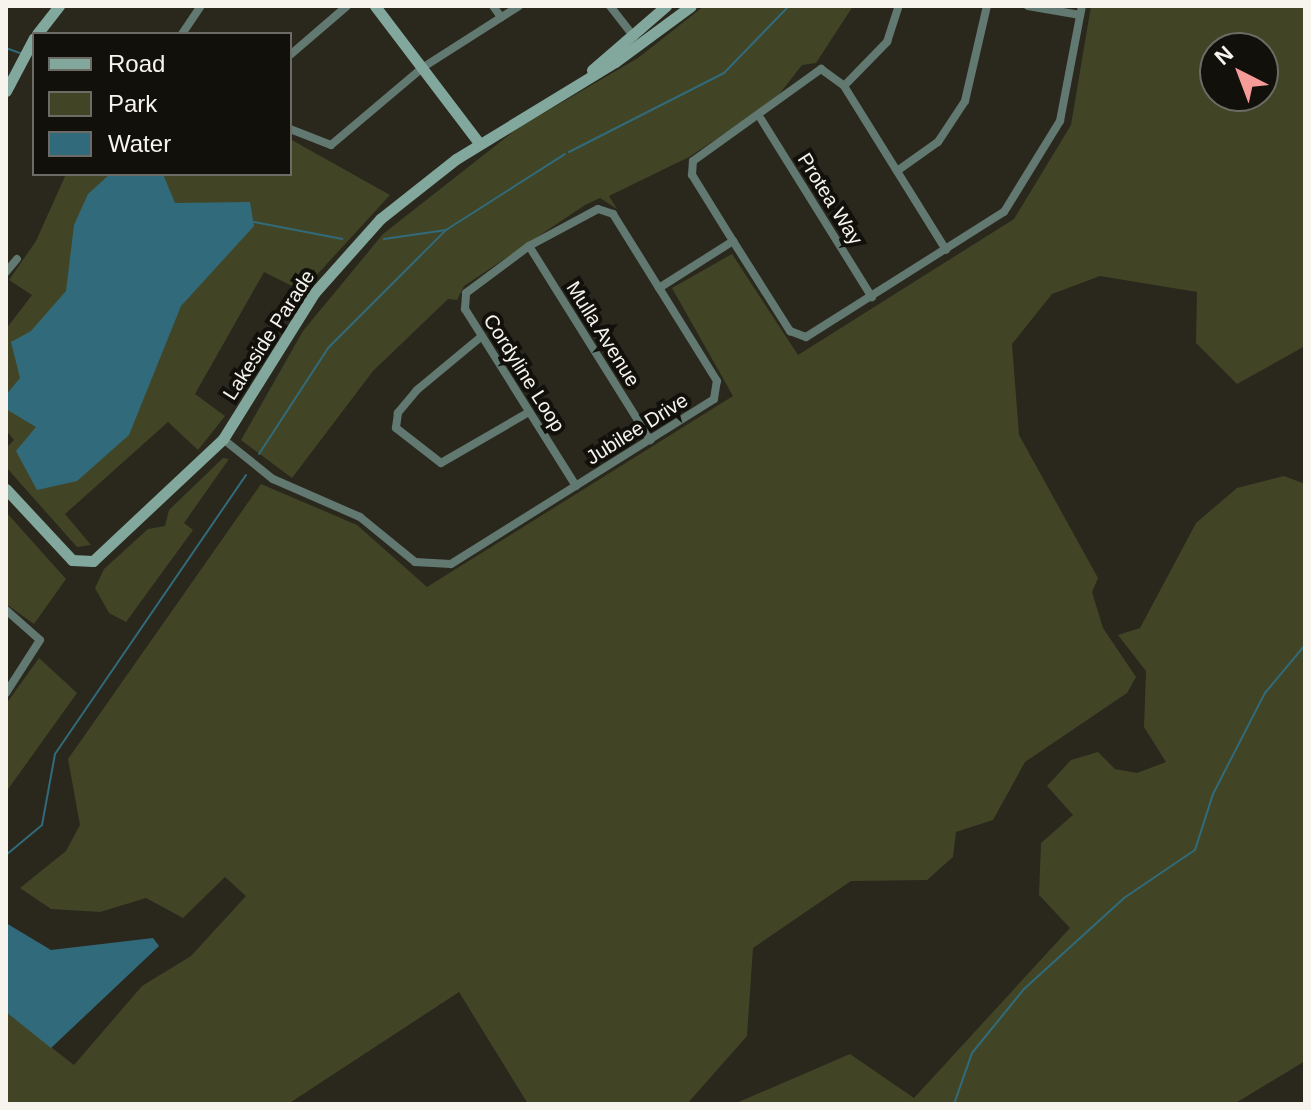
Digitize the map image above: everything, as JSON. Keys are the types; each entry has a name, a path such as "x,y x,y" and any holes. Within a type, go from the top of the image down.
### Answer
{"street":[{"path":"39,32 59,6"},
{"path":"183,32 201,6"},
{"path":"292,53 347,6"},
{"path":"375,6 479,143"},
{"path":"493,6 501,17"},
{"path":"292,130 331,145 422,68 519,6"},
{"path":"610,6 636,40"},
{"name":"Lakeside Parade","path":"636,40 666,6"},
{"name":"Lakeside Parade","path":"6,489 64,554 85,563 223,439 342,260 405,197 479,143 691,6"},
{"path":"844,86 887,42 899,6"},
{"path":"897,171 938,142 965,101 987,6"},
{"path":"946,250 844,86 826,70 812,70 761,119 691,165 733,241 797,337 872,297 946,250 1004,212 1053,135 1081,10 1028,6"},
{"path":"6,91 32,42"},
{"name":"Protea Way","path":"761,119 872,297"},
{"name":"Cordyline Loop","path":"576,486 465,309 466,293 529,246 604,209 659,288"},
{"path":"659,288 733,241"},
{"name":"Mulla Avenue","path":"529,246 650,440"},
{"path":"6,272 17,259"},
{"name":"Jubilee Drive","path":"223,439 264,473 353,512 429,567 451,564 650,440 718,390 659,288"},
{"path":"482,336 409,399 396,428 441,463 529,412"},
{"path":"6,610 40,640 6,693"}],"green space":[{"path":"704,6 853,6 816,63 802,65 774,101 689,157 609,196 617,209 600,198 585,205 464,286 457,300 448,299 373,371 292,478 241,440 303,331 383,234 518,128 638,58"},
{"path":"1091,6 1305,6 1305,346 1237,384 1196,343 1197,292 1100,276 1052,294 1012,344 1019,435 1098,578 1092,592 1103,628 1136,677 1127,693 1025,762 993,820 956,832 953,857 927,880 851,881 753,948 747,1036 687,1104 528,1104 459,992 288,1104 6,1104 6,1012 74,1065 142,986 191,956 246,896 225,877 183,918 146,898 100,912 51,909 20,888 66,851 80,825 68,759 261,484 357,525 427,587 733,396 672,288 732,254 798,355 1014,219 1071,125"},
{"path":"292,140 390,195 302,291 264,272 195,394 225,416 198,450 168,422 65,514 91,545 77,547 6,467 6,448 14,440 6,430 6,329 32,295 9,280 36,241 65,176 292,176"},
{"path":"223,458 229,459 184,523 193,530 126,622 109,613 95,588 104,569 148,529 165,526 169,510"},
{"path":"1284,476 1305,484 1305,1061 1234,1104 734,1104 850,1054 914,1098 1070,928 1039,895 1041,843 1073,815 1047,786 1071,760 1098,752 1115,769 1137,773 1166,762 1144,727 1146,671 1118,635 1140,628 1196,523 1237,488"},
{"path":"6,512 66,579 34,624 6,604"},
{"path":"39,658 77,693 6,792 6,704"}],"water":[{"path":"108,176 164,176 175,203 250,202 254,226 181,306 129,435 77,481 37,490 16,451 36,427 6,409 6,395 20,378 11,342 31,331 66,291 74,225 88,194"},
{"path":"6,923 51,950 153,938 159,946 51,1048 6,1012"}],"waterway":[{"path":"569,152 724,73 789,6"},
{"path":"6,48 20,53"},
{"path":"259,454 328,348 446,230 565,154"},
{"path":"254,222 342,239"},
{"path":"384,239 446,230"},
{"path":"6,855 42,825 55,754 246,475"},
{"path":"954,1104 972,1053 1024,989 1124,898 1195,850 1213,794 1265,693 1305,645"}]}
